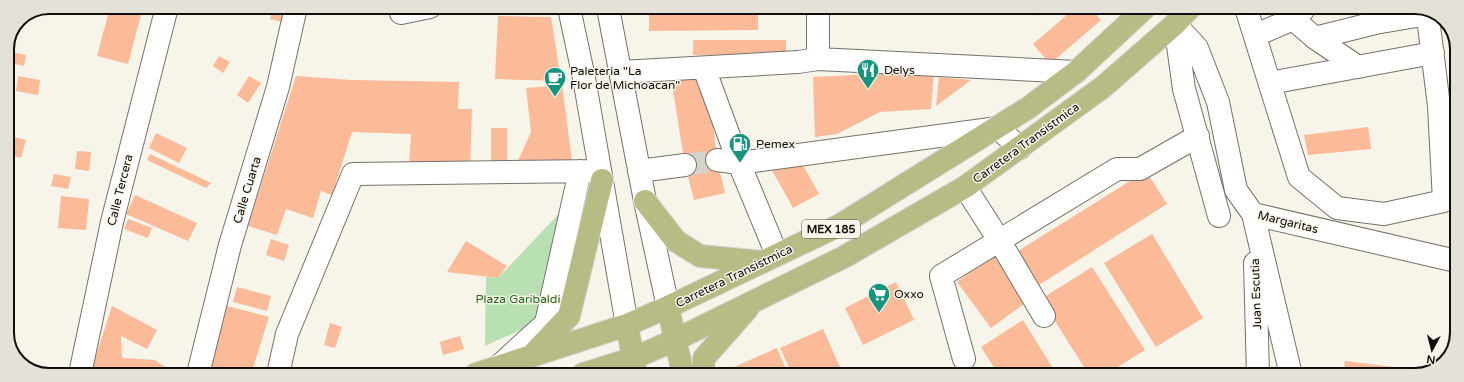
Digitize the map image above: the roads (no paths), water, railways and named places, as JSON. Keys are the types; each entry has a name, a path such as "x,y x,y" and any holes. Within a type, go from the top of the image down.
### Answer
{"main road":[{"name":"Carretera Transistmica","path":"493,368 627,325 668,308 840,224 998,128 1028,108 1076,72 1139,14"},
{"name":"Carretera Transistmica","path":"622,368 635,366 675,340 844,257 965,187 1103,87 1184,14"},
{"path":"532,355 569,316 594,174"},
{"path":"645,201 676,241 700,256 770,258"},
{"path":"703,368 704,358 756,300"},
{"path":"668,308 682,368"},
{"path":"627,325 635,366"}],"street":[{"name":"Calle Tercera","path":"81,368 112,222 165,14"},
{"name":"Calle Cuarta","path":"199,368 230,245 278,87 294,14"},
{"path":"571,14 584,78 594,174 627,325"},
{"path":"609,14 645,201 668,308"},
{"path":"818,14 818,59"},
{"path":"1248,14 1299,177 1337,208 1384,214 1444,201 1439,106 1429,17"},
{"path":"1256,35 1297,14"},
{"path":"1300,14 1315,38 1358,67"},
{"path":"1315,38 1374,16 1401,14"},
{"path":"1175,24 1184,89 1219,216"},
{"name":"Margaritas","path":"1175,24 1197,48 1218,102 1236,190 1253,214 1450,260"},
{"path":"1270,83 1433,53"},
{"path":"620,72 798,62 818,59 1076,72"},
{"path":"704,68 739,163 770,258"},
{"path":"717,160 739,163 998,128 1020,148"},
{"path":"964,359 941,276 1117,169 1140,169 1198,136"},
{"path":"639,171 685,165"},
{"path":"279,368 287,334 353,174 594,174"},
{"path":"499,366 546,324 594,174"},
{"path":"965,187 999,240 1044,316"},
{"path":"1253,214 1289,368"},
{"name":"Juan Escutia","path":"1253,214 1258,368"}],"tunnel":[{"path":"685,165 717,160"}],"place":[{"name":"Delys","path":"868,90"},
{"name":"Paleteria \"La Flor de Michoacan\"","path":"555,98"},
{"name":"Pemex","path":"740,164"},
{"name":"Oxxo","path":"879,314"}],"park label":[{"name":"Plaza Garibaldi","path":"518,299"}]}
